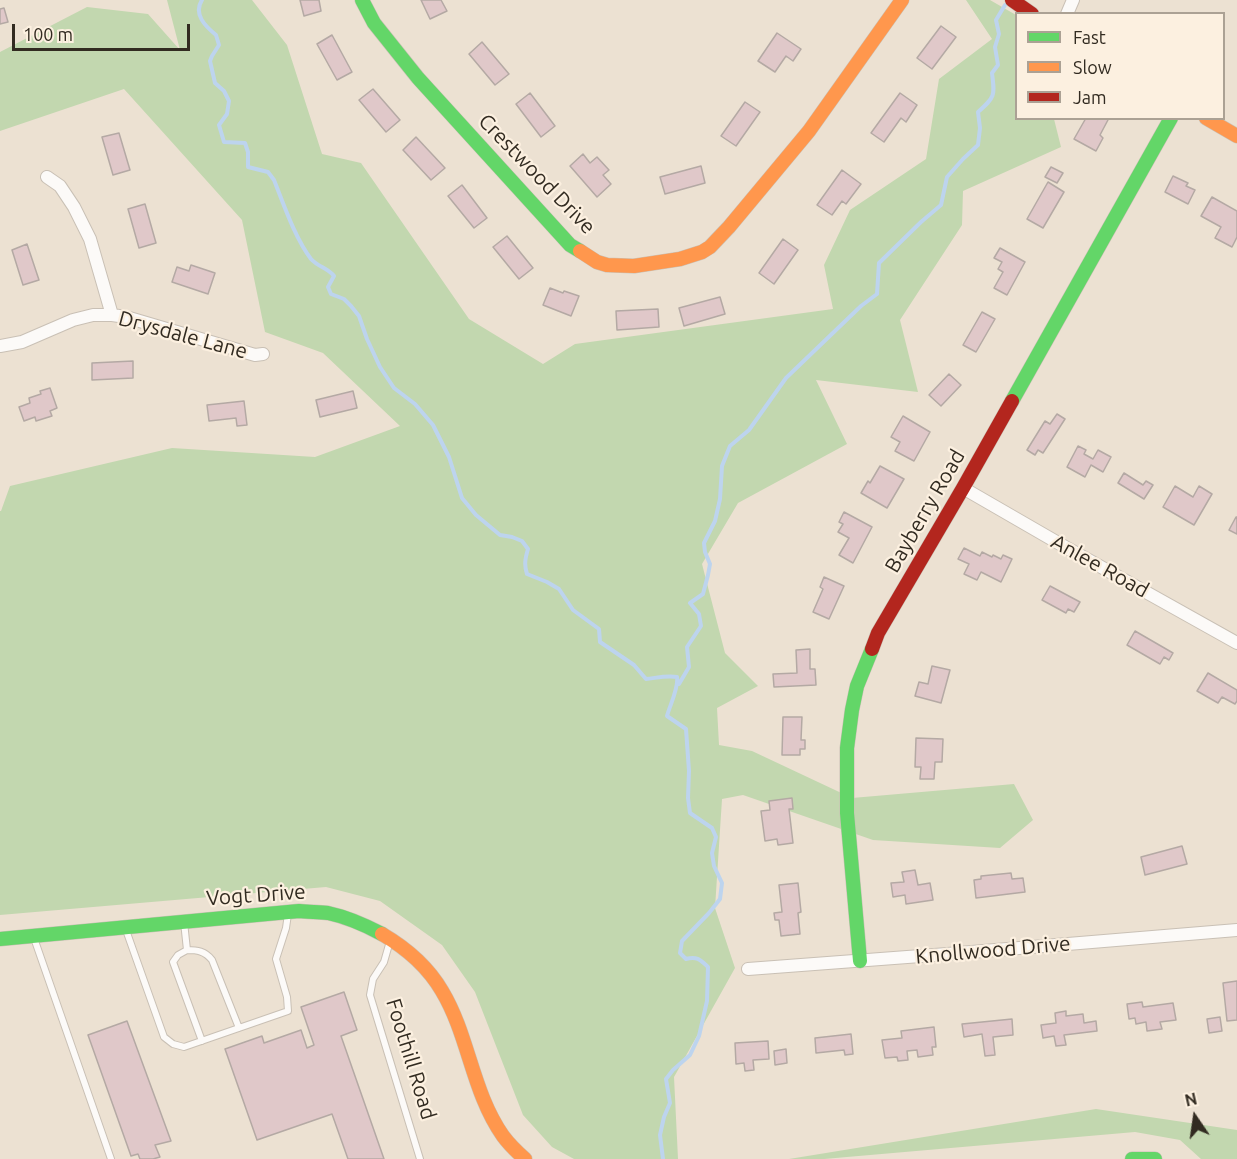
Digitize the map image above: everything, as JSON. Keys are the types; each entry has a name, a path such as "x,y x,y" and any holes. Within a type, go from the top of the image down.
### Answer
{"street":[{"name":"Crestwood Drive","path":"362,0 374,23 418,78 570,244 597,262 610,266 629,266 687,258 702,252 715,242 809,131 902,0"},
{"path":"1012,0 1029,12"},
{"name":"Bayberry Road","path":"860,961 846,778 847,748 857,686 878,633 963,488 1170,120"},
{"path":"1209,120 1237,136"},
{"path":"47,177 60,186 74,207 90,239 112,315"},
{"name":"Drysdale Lane","path":"0,346 22,342 73,320 93,315 112,315 126,317 255,355 263,354"},
{"name":"Anlee Road","path":"963,488 1237,643"},
{"name":"Vogt Drive","path":"0,939 299,911 327,913 363,923 391,938 427,969 445,995 491,1117 504,1138 525,1159"},
{"name":"Knollwood Drive","path":"748,969 1237,930"},
{"path":"1132,1159 1155,1159"}],"lane":[{"path":"125,927 164,1037 173,1044 184,1047 288,1011 287,997 276,959 286,928 288,912"},
{"path":"184,921 187,950"},
{"path":"33,935 111,1159"},
{"name":"Foothill Road","path":"391,938 384,962 373,979 370,995 420,1159"},
{"path":"202,1041 173,962 178,955 187,950 197,950 207,954 212,960 239,1028"}],"green space":[{"path":"167,0 252,0 287,45 322,154 361,163 469,319 543,364 575,344 833,309 824,265 850,210 926,159 939,79 992,39 966,0 990,0 1015,14 1015,120 1054,120 1061,147 963,191 962,225 900,320 918,392 816,380 847,444 738,503 702,564 725,653 758,686 717,708 719,745 752,751 852,798 1014,784 1033,820 1000,848 873,840 743,795 722,799 715,908 735,968 674,1077 678,1159 574,1159 552,1147 523,1115 475,992 442,945 380,901 326,887 0,915 0,511 10,486 172,448 315,457 400,426 323,353 265,332 242,220 124,89 0,131 0,52 87,7 148,14 180,50"},
{"path":"1096,1109 1237,1130 1237,1159 1201,1159 1180,1140 1135,1132 824,1159 789,1159"}],"building":[{"path":"300,0 319,0 321,11 304,16"},
{"path":"421,0 441,0 447,11 430,19"},
{"path":"4,8 8,22 0,24 0,9"},
{"path":"941,26 956,37 932,69 917,58"},
{"path":"777,33 801,49 793,61 786,56 775,72 758,61"},
{"path":"332,35 352,72 337,80 317,44"},
{"path":"482,42 509,74 495,85 469,54"},
{"path":"373,89 400,120 386,132 359,100"},
{"path":"530,93 555,126 541,137 516,104"},
{"path":"900,93 917,105 906,122 901,118 884,142 871,133"},
{"path":"745,102 760,112 736,146 721,136"},
{"path":"1085,120 1108,120 1100,135 1103,138 1096,151 1074,139"},
{"path":"119,133 130,170 113,175 102,137"},
{"path":"416,137 445,168 431,180 403,150"},
{"path":"583,154 590,163 597,157 609,170 603,175 611,184 597,197 570,166"},
{"path":"701,166 705,183 665,194 660,177"},
{"path":"1051,167 1063,173 1057,183 1045,177"},
{"path":"842,170 861,184 846,204 842,201 832,215 817,205"},
{"path":"1173,176 1188,183 1186,186 1195,190 1188,204 1165,192"},
{"path":"1048,182 1064,192 1043,228 1027,219"},
{"path":"462,185 487,218 474,228 448,196"},
{"path":"1212,197 1237,211 1237,237 1232,247 1215,238 1221,227 1201,216"},
{"path":"145,204 156,243 139,248 128,209"},
{"path":"507,236 533,268 519,279 493,247"},
{"path":"783,239 798,250 774,284 759,273"},
{"path":"27,244 39,280 23,285 12,250"},
{"path":"1000,248 1025,262 1007,295 994,288 1003,272 998,269 1002,262 994,258"},
{"path":"191,265 215,273 208,294 172,282 177,267 189,271"},
{"path":"550,288 579,296 571,316 543,305"},
{"path":"720,297 725,314 684,326 679,308"},
{"path":"658,309 659,327 617,330 616,311"},
{"path":"982,312 995,319 976,352 963,345"},
{"path":"133,361 133,378 92,380 92,363"},
{"path":"949,374 961,385 941,406 929,395"},
{"path":"50,388 57,408 50,411 52,416 36,421 35,417 24,421 19,407 30,403 29,398 41,394 40,391"},
{"path":"353,391 357,408 320,417 316,400"},
{"path":"244,401 247,425 237,426 236,418 209,421 207,405"},
{"path":"1057,414 1065,419 1043,453 1038,450 1035,455 1027,450 1045,421 1050,424"},
{"path":"903,416 930,432 914,461 895,451 900,442 891,437"},
{"path":"1078,446 1086,450 1084,454 1093,459 1098,450 1111,457 1103,472 1091,465 1085,477 1067,467"},
{"path":"880,466 904,479 887,508 861,493"},
{"path":"1124,473 1143,485 1146,481 1153,485 1144,499 1118,483"},
{"path":"1175,486 1193,497 1199,486 1212,494 1194,525 1163,507"},
{"path":"844,512 872,527 853,563 839,555 849,538 838,532 843,524 839,522"},
{"path":"1237,517 1237,534 1229,530"},
{"path":"964,548 980,556 982,552 992,557 993,555 1001,559 1003,555 1012,559 1001,582 981,572 977,580 964,574 969,564 958,559"},
{"path":"824,577 844,586 829,619 813,612 823,589 820,587"},
{"path":"1050,586 1080,602 1074,612 1068,609 1066,613 1042,600"},
{"path":"1135,631 1173,653 1169,660 1164,657 1160,664 1127,645"},
{"path":"810,649 810,669 815,669 816,685 774,687 773,674 797,673 796,650"},
{"path":"932,666 950,670 941,703 915,696 919,682 928,684"},
{"path":"1208,673 1237,690 1235,704 1222,697 1218,703 1197,691"},
{"path":"783,717 802,717 801,740 805,740 805,749 800,749 800,755 782,755"},
{"path":"916,738 943,739 942,762 935,762 934,779 920,779 921,767 915,767"},
{"path":"792,798 793,809 789,809 793,843 778,845 777,839 765,841 761,811 770,810 769,801"},
{"path":"1182,846 1187,864 1145,875 1141,857"},
{"path":"915,870 918,885 930,883 933,900 906,904 905,895 893,897 891,883 904,882 902,872"},
{"path":"1011,873 1012,879 1023,878 1025,892 976,898 974,880 981,879 981,876"},
{"path":"798,883 801,912 798,913 800,934 781,936 779,920 775,920 774,913 782,912 779,885"},
{"path":"1237,981 1237,1020 1227,1021 1223,983"},
{"path":"344,992 357,1030 341,1036 384,1159 348,1159 332,1114 257,1140 225,1049 262,1036 264,1043 301,1030 307,1048 314,1045 301,1007"},
{"path":"1142,1002 1143,1007 1173,1003 1176,1020 1160,1022 1162,1029 1147,1031 1146,1022 1136,1024 1135,1018 1129,1019 1127,1004"},
{"path":"1066,1011 1066,1016 1083,1014 1084,1023 1096,1021 1097,1031 1064,1035 1066,1045 1056,1046 1054,1036 1043,1038 1041,1025 1056,1023 1055,1013"},
{"path":"1220,1017 1222,1031 1209,1033 1207,1019"},
{"path":"1012,1019 1013,1035 993,1037 995,1055 985,1056 982,1034 964,1037 962,1024"},
{"path":"127,1021 171,1141 155,1145 160,1157 153,1159 140,1159 138,1154 131,1156 88,1035"},
{"path":"934,1027 936,1047 932,1047 933,1055 918,1057 917,1050 907,1051 908,1060 898,1061 897,1057 885,1058 882,1040 902,1038 901,1031"},
{"path":"851,1034 853,1054 845,1055 844,1050 816,1053 815,1038"},
{"path":"768,1041 769,1059 753,1060 754,1070 745,1071 744,1063 736,1064 735,1043"},
{"path":"786,1049 787,1063 775,1065 774,1051"}],"waterway":[{"path":"202,0 199,10 201,19 216,35 219,45 210,61 215,83 224,91 229,101 227,114 219,125 224,142 245,143 248,152 248,167 268,172 274,180 305,251 314,262 334,276 328,287 331,294 344,299 359,316 380,367 394,388 415,404 433,425 449,457 462,498 476,515 500,535 522,541 528,549 525,562 527,574 559,589 573,610 599,629 600,642 634,665 646,679 677,677 676,691 667,716 686,729 690,813 712,828 716,837 712,853 714,866 722,883 720,899 682,941 680,953 686,959 698,959 708,967 707,1001 699,1036 690,1055 666,1079 670,1103 660,1135 663,1159"},
{"path":"679,684 689,667 687,647 701,626 699,614 690,603 703,594 708,575 710,564 704,543 715,521 720,499 722,466 730,446 749,430 786,378 861,306 877,294 879,263 941,205 947,177 978,145 980,128 978,112 992,96 992,73 998,65 995,47 999,34 996,20 1005,5"}],"traffic: fast":[{"path":"362,0 374,23 418,78 570,245 580,251"},
{"path":"1012,401 1170,120"},
{"path":"860,961 847,813 847,748 857,686 872,649"},
{"path":"0,939 299,911 328,913 382,934"},
{"path":"1132,1159 1155,1159"}],"traffic: slow":[{"path":"580,251 597,262 607,265 634,266 680,259 710,247 809,131 902,0"},
{"path":"1209,120 1237,136"},
{"path":"382,934 400,945 416,959 442,991 459,1026 484,1101 505,1139 525,1159"}],"traffic: jam":[{"path":"1012,0 1029,12"},
{"path":"872,649 878,633 1012,401"}]}
